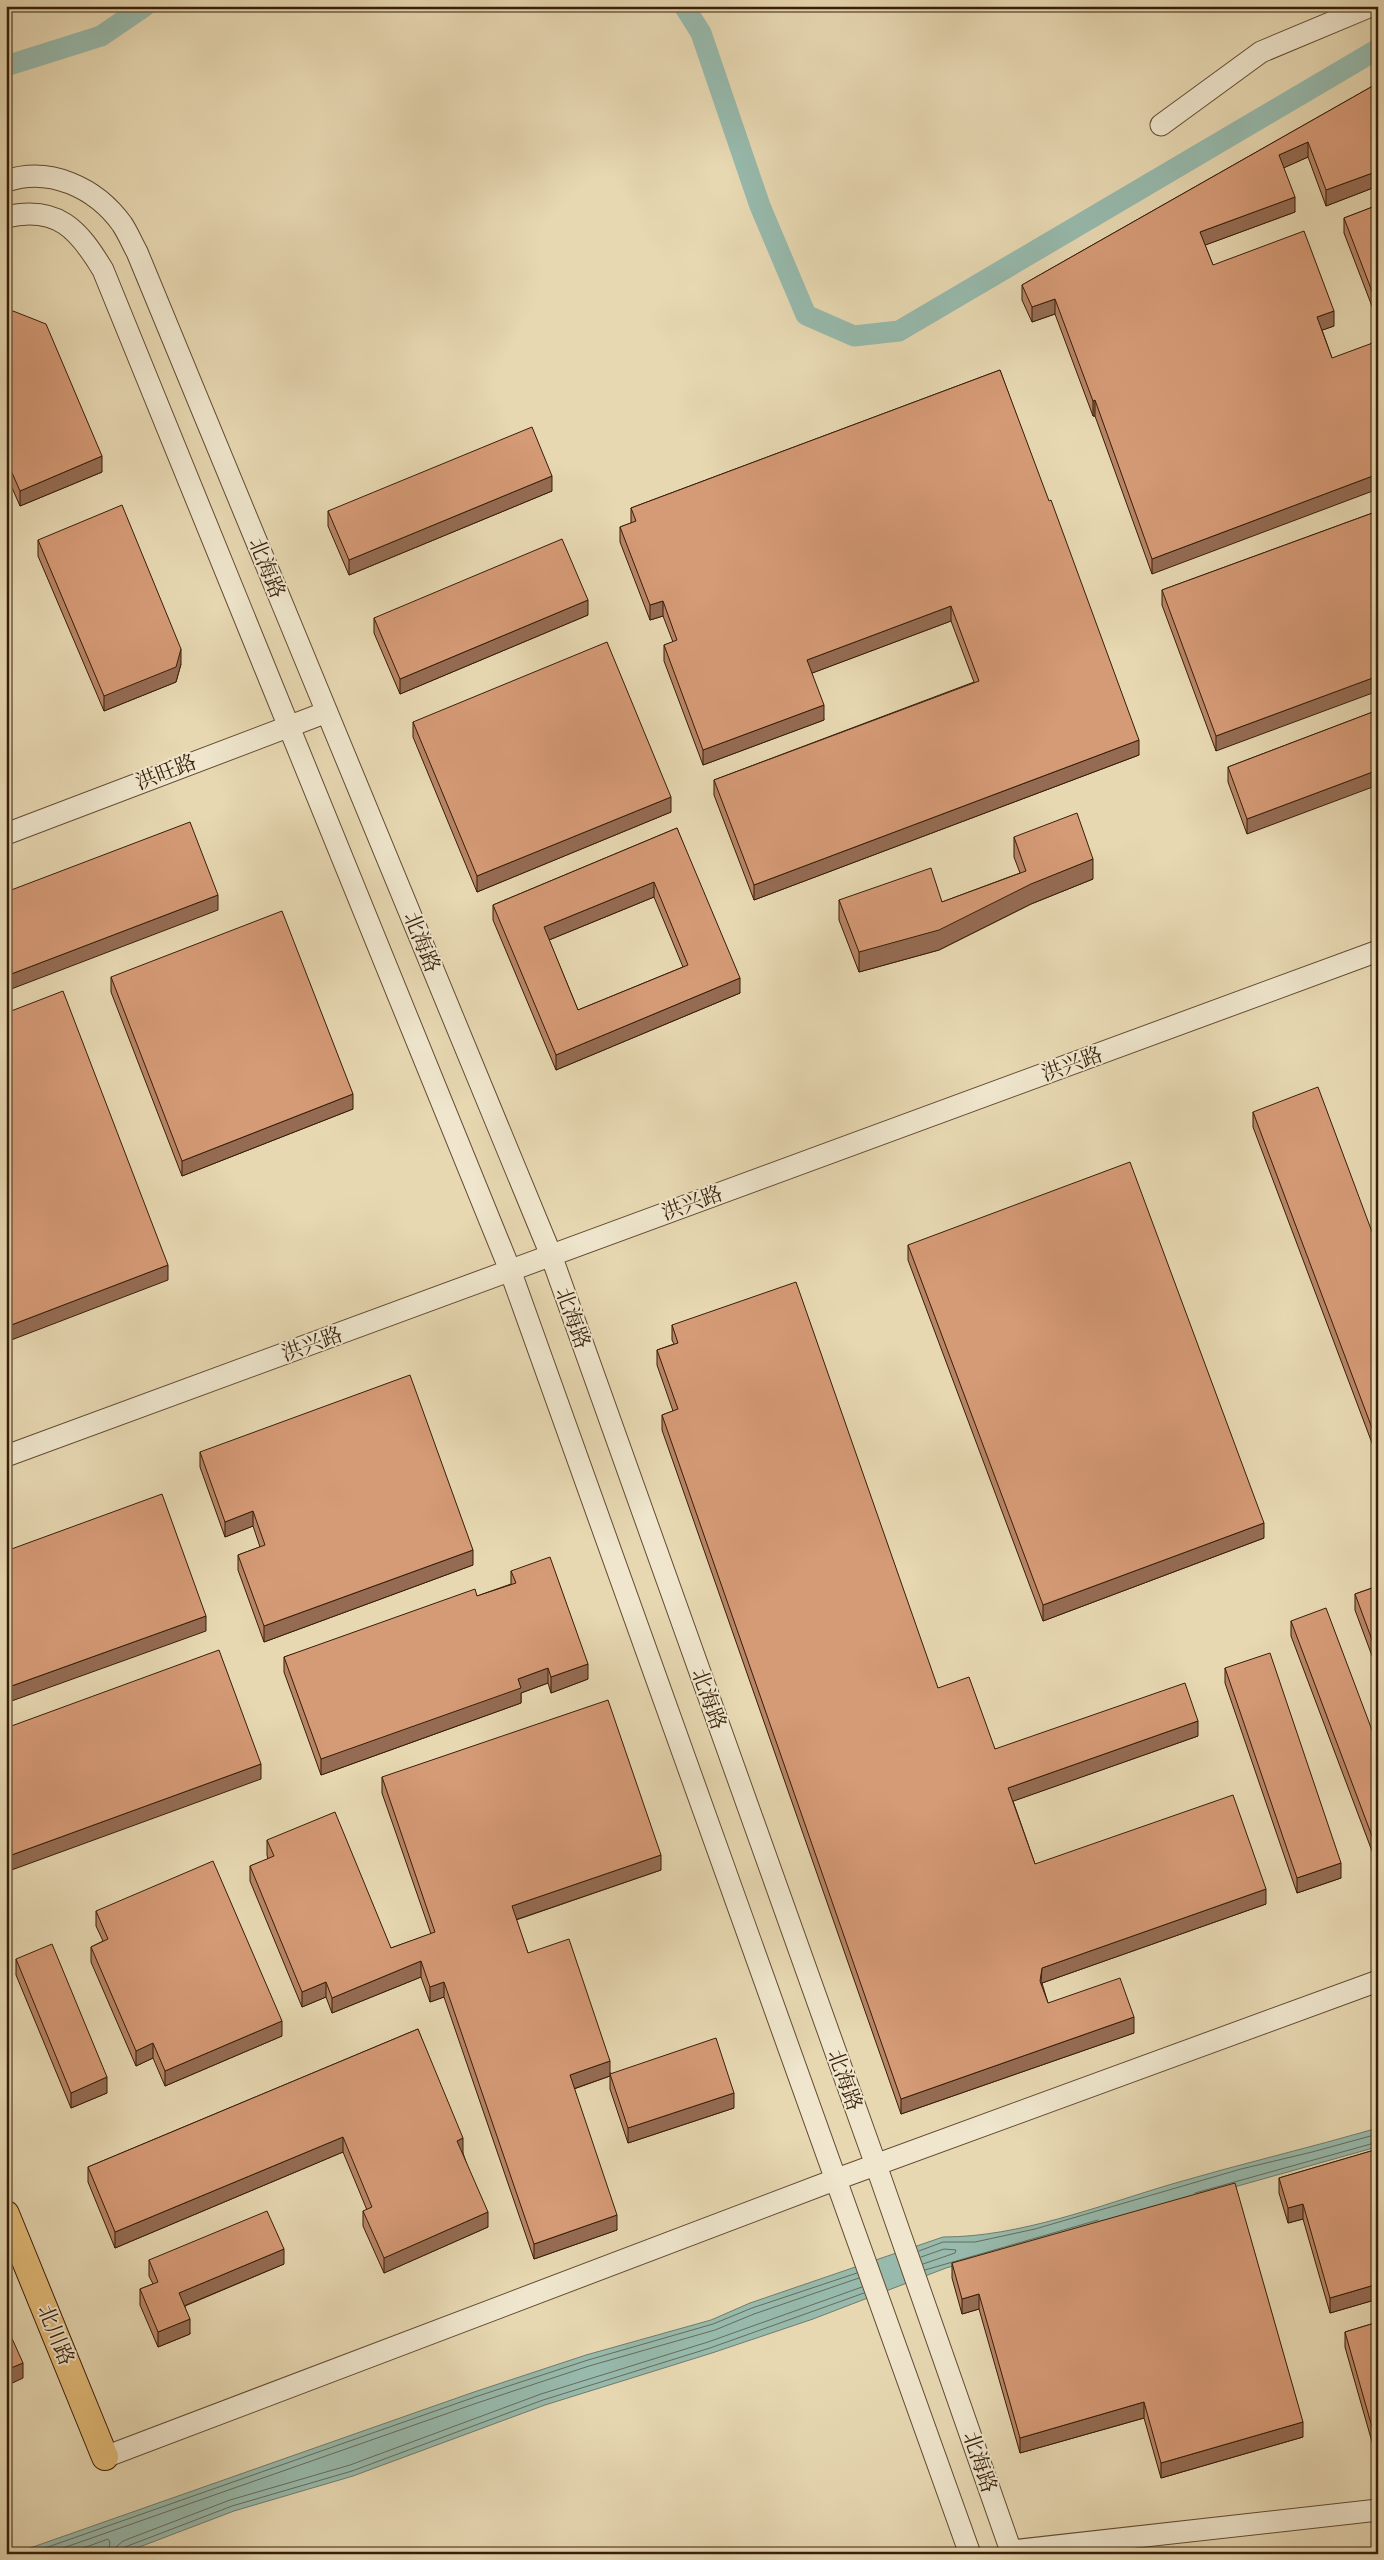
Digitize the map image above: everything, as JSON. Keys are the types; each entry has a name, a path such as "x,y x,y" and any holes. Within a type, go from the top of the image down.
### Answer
{"main road":[{"name":"北川路","path":"6,2214 105,2457"}],"street":[{"path":"1161,125 1261,52 1370,6"},
{"name":"北海路","path":"8,180 36,176 60,178 83,189 104,204 122,224 141,261 551,1255 876,2165 1011,2552"},
{"name":"北海路","path":"7,217 42,216 66,223 85,241 103,270 510,1270 970,2554"},
{"name":"洪旺路","path":"6,834 288,725 327,712"},
{"name":"洪兴路","path":"6,1456 1378,951"},
{"path":"105,2457 837,2179 1378,1981"},
{"path":"1011,2552 1378,2510"}],"water":[{"path":"1378,2128 1378,2146 1373,2148 946,2268 813,2319 712,2353 545,2405 353,2476 234,2511 121,2554 13,2554 474,2392 586,2355 711,2320 750,2303 943,2237 1001,2232 1059,2219 1172,2184"}],"building":[{"path":"1378,83 1378,171 1326,190 1308,142 1279,155 1295,197 1200,232 1213,265 1304,231 1334,311 1317,317 1332,358 1378,341 1378,474 1152,559 1095,400 1093,401 1055,299 1032,307 1022,285"},
{"path":"1378,205 1378,307 1344,218"},
{"path":"13,311 46,324 102,456 20,491 6,459 6,313"},
{"path":"1000,370 1049,501 1051,500 1139,740 754,885 714,780 979,681 951,606 807,660 824,705 703,750 664,645 677,640 663,601 650,605 620,527 636,521 631,508"},
{"path":"532,427 552,476 349,560 328,511"},
{"path":"122,505 181,649 176,667 104,696 38,540"},
{"path":"1378,511 1378,676 1216,736 1162,590"},
{"path":"562,539 588,600 400,679 374,618"},
{"path":"607,642 671,797 477,876 413,722"},
{"path":"1378,710 1378,770 1247,819 1228,767"},
{"path":"1077,813 1093,859 1031,884 939,930 859,952 839,900 931,868 942,902 1026,871 1014,837"},
{"path":"190,822 218,895 6,976 6,892"},
{"path":"677,828 740,978 556,1055 493,905","holes":["654,882 688,965 578,1010 544,927"]},
{"path":"282,911 353,1094 182,1161 111,977"},
{"path":"63,991 168,1265 6,1327 6,1013"},
{"path":"1318,1087 1378,1248 1378,1444 1253,1112"},
{"path":"1130,1162 1264,1523 1043,1605 908,1245"},
{"path":"796,1282 938,1688 969,1677 995,1749 1185,1683 1198,1721 1008,1788 1035,1864 1233,1795 1266,1889 1042,1968 1040,1981 1048,2003 1120,1978 1134,2017 901,2099 662,1415 678,1409 657,1350 678,1343 672,1325"},
{"path":"410,1375 473,1550 264,1626 238,1555 265,1545 253,1511 225,1522 200,1452"},
{"path":"162,1494 206,1616 6,1688 6,1551"},
{"path":"550,1557 588,1664 551,1677 548,1668 518,1679 521,1688 321,1759 284,1657 475,1589 477,1596 516,1583 511,1571"},
{"path":"1378,1586 1378,1656 1355,1594"},
{"path":"1326,1608 1378,1746 1378,1852 1291,1621"},
{"path":"219,1650 261,1764 6,1857 6,1728"},
{"path":"1270,1653 1341,1863 1297,1878 1225,1668"},
{"path":"608,1700 661,1855 512,1906 528,1953 569,1939 610,2061 570,2075 617,2215 534,2244 444,1982 430,1987 421,1961 332,1998 326,1982 302,1992 250,1866 274,1856 267,1840 335,1812 391,1948 435,1932 382,1777"},
{"path":"213,1861 282,2021 165,2071 153,2043 136,2051 91,1947 108,1939 96,1911"},
{"path":"52,1944 107,2077 71,2093 16,1959"},
{"path":"418,2029 463,2138 457,2141 488,2212 384,2258 363,2211 372,2207 343,2137 115,2232 88,2167"},
{"path":"716,2038 734,2093 628,2128 610,2074"},
{"path":"1378,2149 1378,2284 1330,2298 1303,2204 1288,2208 1279,2178"},
{"path":"1235,2183 1303,2422 1161,2463 1144,2402 1020,2438 979,2294 962,2299 952,2263"},
{"path":"267,2211 284,2249 179,2293 190,2319 158,2332 140,2289 158,2282 149,2260"},
{"path":"1378,2322 1378,2440 1376,2441 1345,2332"},
{"path":"6,2325 23,2363 6,2370"}],"waterway":[{"path":"6,66 101,36 145,6"},
{"path":"684,6 701,33 760,206 806,315 854,336 899,331 1378,49"}]}
